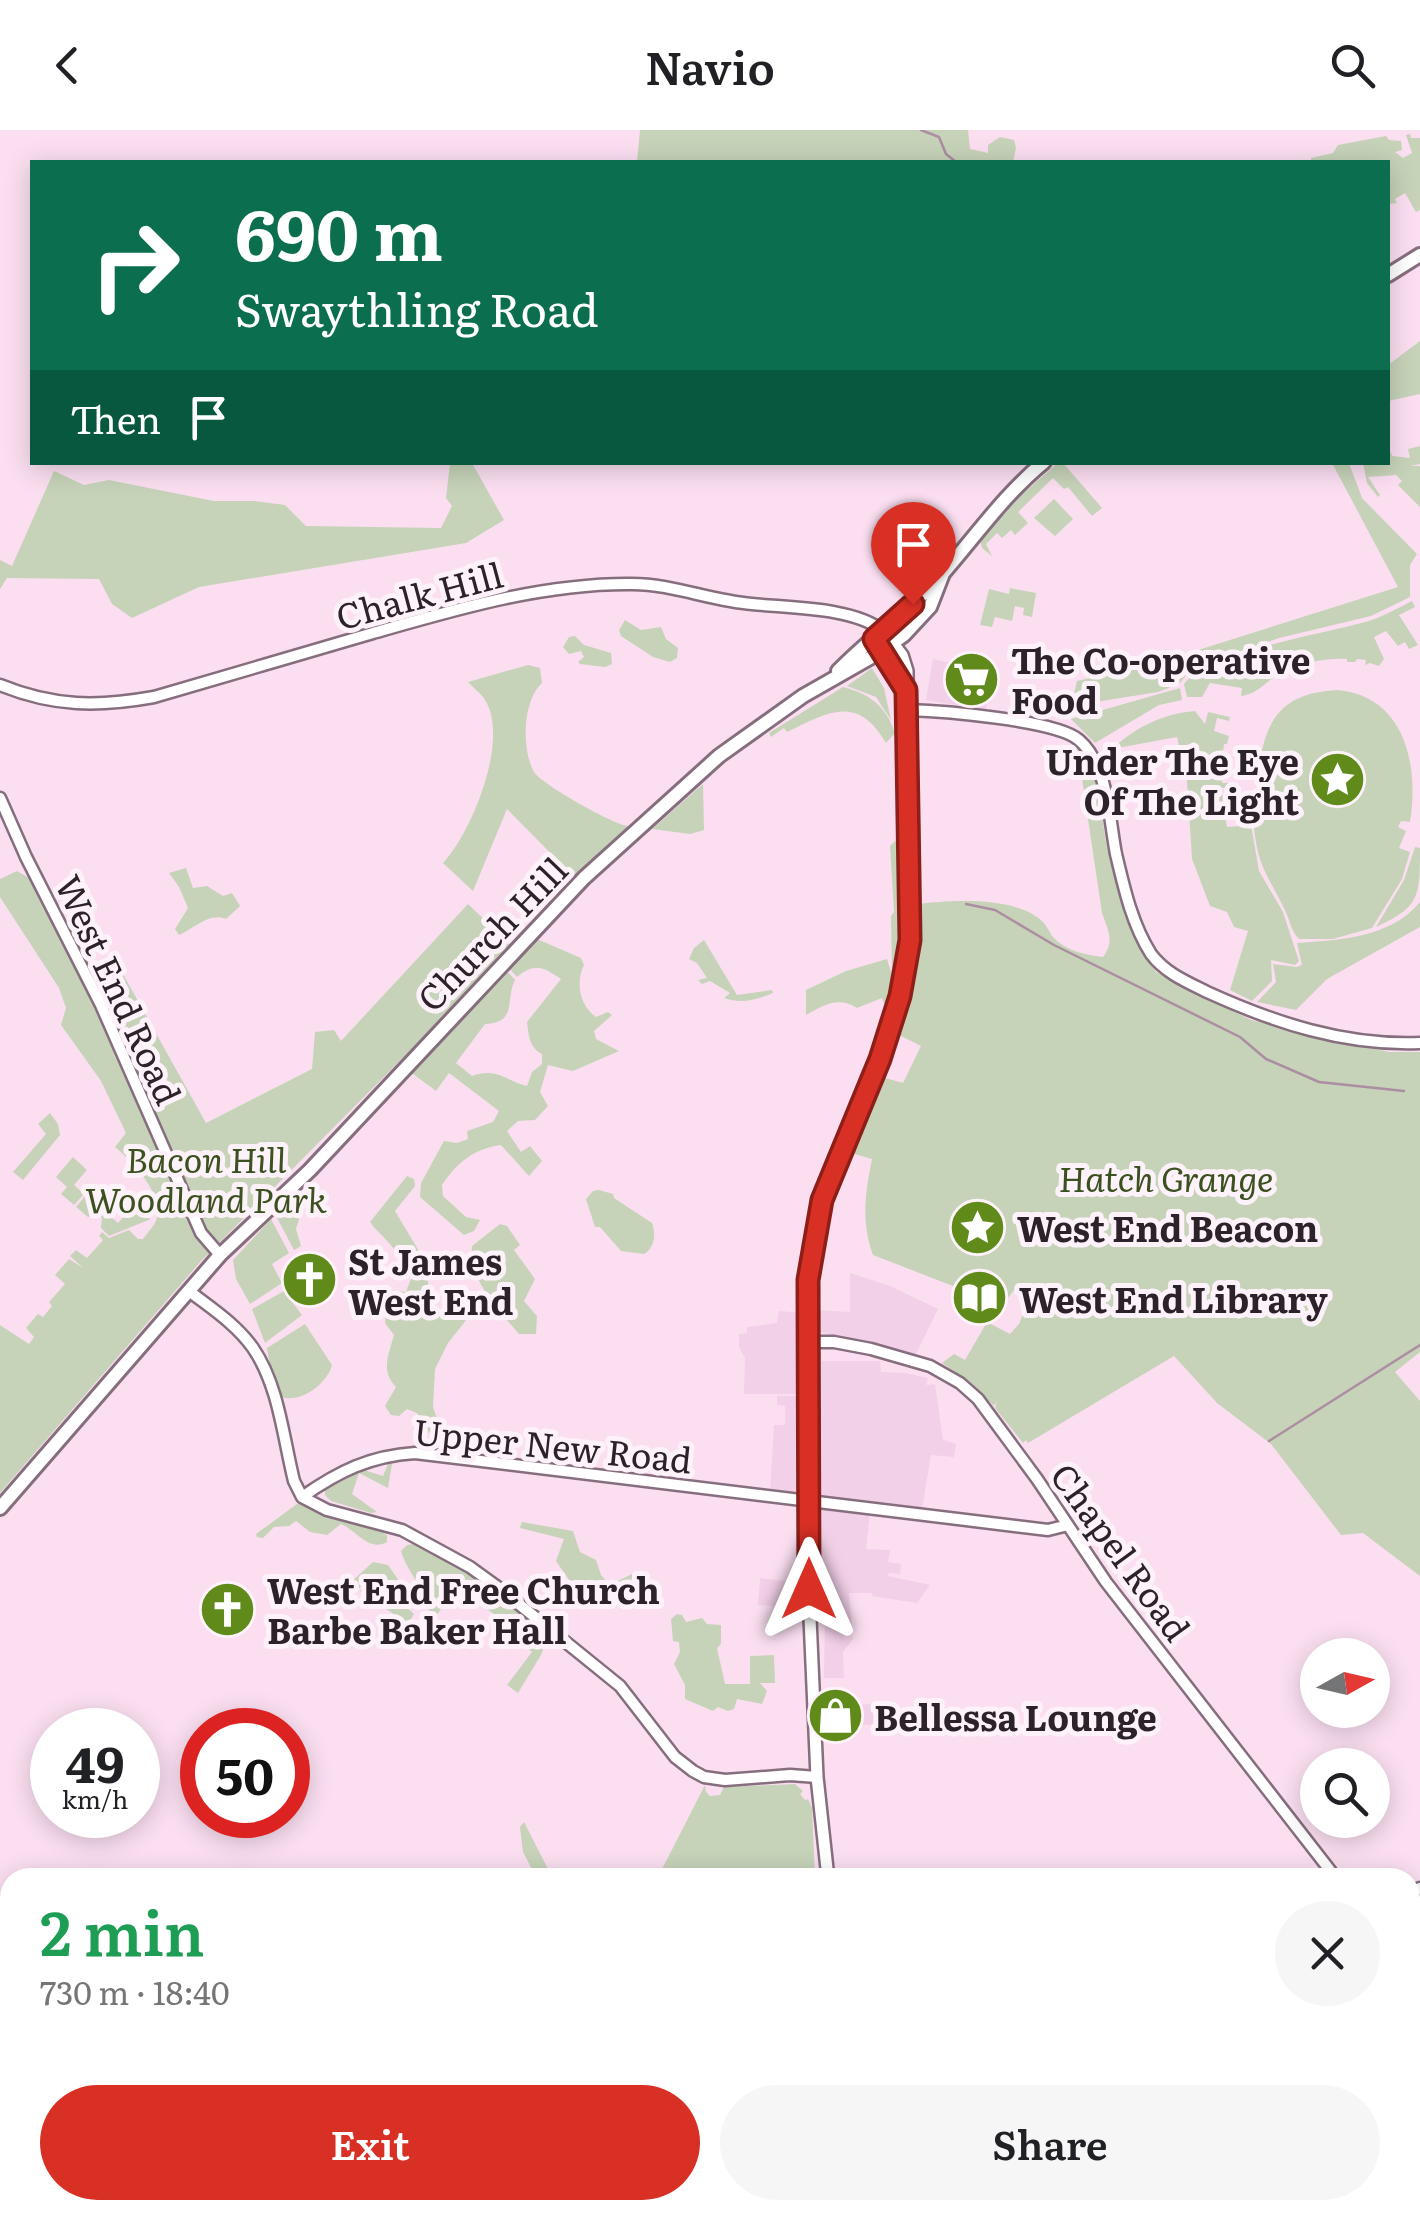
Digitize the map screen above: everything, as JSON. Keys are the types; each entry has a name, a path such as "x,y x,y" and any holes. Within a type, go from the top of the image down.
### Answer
{"main road":[{"path":"1390,273 1420,255"},
{"path":"944,572 992,512 1041,465"},
{"name":"Church Hill","path":"829,680 944,572"},
{"name":"Church Hill","path":"0,1508 220,1254 310,1170 584,878 719,756 829,680 888,648 930,607 944,572"},
{"path":"827,1868 817,1777 810,1618 808,1274 822,1200 880,1059 907,966 910,940 906,664 878,635"}],"street":[{"name":"Chalk Hill","path":"0,685 60,703 107,705 154,697 436,615 558,588 588,586 637,584 718,600 859,619 878,635"},
{"path":"908,710 1058,728 1084,745 1097,767 1124,888 1138,929 1152,956 1166,970 1246,1010 1296,1027 1377,1042 1420,1043"},
{"name":"West End Road","path":"0,798 101,1005 197,1225 204,1239 220,1254"},
{"path":"189,1291 232,1324 267,1374 294,1481 302,1497 328,1510 402,1530 470,1567 620,1686 675,1758 704,1777 817,1777"},
{"name":"Chapel Road","path":"809,1342 834,1342 880,1352 936,1368 960,1383 990,1414 1106,1582 1328,1868"},
{"name":"Upper New Road","path":"302,1497 334,1474 358,1463 384,1455 416,1453 1048,1530 1068,1525"}],"shaded area":[{"path":"933,659 992,672 986,710 926,700"},
{"path":"850,1273 890,1286 938,1309 915,1356 820,1332 816,1310 850,1312"},
{"path":"779,1311 803,1313 803,1394 744,1394 745,1358 739,1347 739,1334 747,1333 747,1327 777,1323"},
{"path":"821,1361 880,1361 881,1372 906,1373 928,1378 926,1385 935,1384 943,1440 956,1444 954,1457 931,1455 922,1509 818,1496"},
{"path":"777,1396 802,1396 801,1495 770,1492 774,1425 785,1425 785,1406 777,1405"},
{"path":"821,1506 870,1512 866,1549 890,1550 888,1562 901,1564 900,1574 888,1576 930,1585 917,1603 872,1593 849,1593 853,1639 843,1652 844,1678 824,1678 825,1609 816,1602"},
{"path":"760,1578 801,1583 802,1608 758,1605"},
{"path":"886,1703 888,1723 822,1729 821,1707"}],"green space":[{"path":"640,130 968,130 970,149 988,153 988,145 1000,137 1014,140 1016,148 1013,160 637,160"},
{"path":"1406,135 1420,138 1420,210 1416,212 1405,193 1395,199 1397,203 1390,204 1390,160 1311,160 1333,153 1338,145 1386,136 1401,141 1402,150 1395,152 1403,158 1412,153"},
{"path":"1420,341 1420,394 1390,401 1390,364"},
{"path":"1420,446 1420,464 1410,466 1420,466 1420,507 1398,485 1402,481 1396,475 1368,477 1378,497 1367,483 1363,465 1390,465 1391,452 1392,456 1410,458 1408,449"},
{"path":"450,465 473,465 504,520 466,543 199,587 132,618 112,604 99,579 7,578 0,589 0,560 12,566 54,471 84,485 109,480 214,501 285,505 306,526 441,528 452,506 446,498"},
{"path":"1056,465 1065,465 1102,508 1092,516 1068,487 1064,489 1053,478 1018,512 1028,523 1015,535 1011,530 1002,538 997,533 986,544 992,556 982,548 980,540 999,516 1008,511 1006,508"},
{"path":"1333,465 1350,465 1362,498 1417,554 1410,565 1410,597 1371,616 1279,638 1212,661 1189,672 1179,684 1158,692 1071,706 1077,681 1157,663 1398,587"},
{"path":"1054,499 1073,519 1055,536 1034,518"},
{"path":"1010,588 1036,593 1032,617 1023,615 1024,608 1015,606 1012,621 995,617 992,627 980,625 989,589 1009,594"},
{"path":"1412,601 1415,607 1399,615 1418,645 1409,649 1405,642 1398,646 1386,631 1374,637 1384,659 1379,666 1365,665 1366,660 1357,659 1321,660 1280,673 1247,695 1241,696 1242,688 1210,683 1202,697 1187,697 1184,684 1217,662 1369,621"},
{"path":"625,620 641,630 661,627 666,639 678,648 677,658 670,662 653,657 621,636 619,630"},
{"path":"575,636 584,645 611,653 612,664 580,664 584,657 581,651 569,654 563,647 569,637"},
{"path":"528,665 540,668 542,683 531,701 526,725 527,751 534,772 578,803 628,826 576,879 507,809 473,891 443,863 476,808 490,761 492,717 483,697 468,682"},
{"path":"872,668 884,688 891,720 876,697 847,686"},
{"path":"843,687 861,693 882,708 895,733 886,743 864,718 841,712 787,732 784,728 771,737 769,733"},
{"path":"1180,688 1182,700 1159,705 1095,743 1071,719"},
{"path":"1338,690 1361,695 1379,706 1403,738 1409,757 1412,801 1410,822 1401,821 1398,827 1406,831 1399,848 1410,852 1402,879 1372,928 1333,939 1299,939 1257,847 1253,818 1261,816 1258,794 1267,791 1266,785 1257,783 1260,763 1269,729 1286,706 1300,698"},
{"path":"1195,711 1205,724 1208,712 1230,717 1229,721 1217,718 1214,731 1229,736 1222,761 1229,765 1221,766 1222,783 1229,783 1230,787 1222,788 1223,804 1232,804 1232,808 1224,810 1227,827 1251,825 1259,871 1283,912 1299,961 1295,965 1271,960 1272,981 1252,1001 1230,990 1248,931 1234,927 1227,912 1210,906 1192,859 1187,782 1177,737 1112,749 1150,723"},
{"name":"Hatch Grange","path":"1077,745 1095,773 1107,848 1133,926 1156,972 1251,1020 1389,1052 1420,1052 1420,1352 1395,1372 1420,1401 1420,1576 1363,1533 1341,1535 1271,1444 1217,1403 1174,1356 1023,1443 995,1408 997,1402 994,1406 970,1382 942,1363 954,1354 965,1360 987,1322 1010,1334 1029,1300 1014,1290 1008,1298 970,1272 958,1288 873,1255 865,1207 872,1159 851,1153 882,1077 903,1083 921,1046 899,1035 916,971 919,904 1001,904 1032,914 1069,948 1103,957 1109,946"},
{"path":"703,784 704,830 690,834 652,829"},
{"path":"895,841 903,845 903,942 896,993 892,992 887,1012 882,998 857,1008 831,1003 806,1015 806,990 846,971 887,959 892,975 890,846"},
{"path":"1415,847 1420,848 1420,865 1414,898 1401,913 1376,927 1404,880"},
{"path":"186,868 193,888 207,886 223,896 232,893 240,906 226,919 208,919 179,935 175,929 188,908 169,873"},
{"name":"Bacon Hill Woodland Park","path":"17,871 29,878 78,966 114,958 206,1123 312,1069 315,1032 334,1030 341,1041 468,904 513,947 201,1261 0,1493 0,1325 29,1344 34,1337 26,1328 38,1314 43,1317 52,1306 49,1302 65,1284 55,1275 69,1259 83,1268 70,1256 76,1250 87,1258 103,1240 99,1236 102,1232 109,1238 129,1230 143,1239 156,1221 158,1209 145,1178 115,1147 126,1133 101,1081 61,1025 66,1008 59,988 0,897 0,879"},
{"path":"1420,902 1420,927 1327,979 1296,1010 1257,1002 1276,982 1273,964 1302,965 1297,943 1379,930 1408,914"},
{"path":"537,939 581,958 584,965 580,986 586,1007 596,1017 608,1012 612,1015 594,1031 596,1039 619,1051 573,1071 548,1065 540,1092 548,1106 535,1120 518,1121 507,1131 521,1152 530,1146 542,1161 529,1176 501,1145 474,1153 454,1170 442,1185 443,1196 466,1217 480,1220 474,1231 464,1235 420,1197 421,1183 444,1141 457,1143 468,1139 467,1131 493,1122 499,1111 449,1073 436,1091 409,1071 507,971 515,980 506,1015 495,1023 485,1024 456,1063 472,1076 495,1074 527,1086 532,1072 542,1064 542,1054 532,1044 527,1022 561,979 539,968 517,977 508,967"},
{"path":"704,940 737,995 772,990 773,993 736,1001 724,998 730,993 710,981 702,984 698,980 707,978 697,963 689,959"},
{"path":"50,1113 60,1135 23,1180 13,1172 46,1134 38,1124"},
{"path":"73,1157 87,1170 74,1185 84,1194 74,1205 61,1194 67,1187 56,1177"},
{"path":"407,1176 414,1179 415,1186 395,1211 426,1263 431,1308 442,1313 451,1311 467,1296 477,1300 478,1305 448,1343 435,1369 433,1407 447,1447 441,1451 417,1413 407,1409 399,1416 391,1415 385,1406 396,1387 387,1369 394,1335 385,1323 387,1305 372,1288 406,1292 412,1276 370,1222"},
{"path":"309,1178 291,1201 299,1220 296,1229 301,1246 294,1250 275,1214"},
{"path":"599,1190 613,1194 652,1223 654,1240 644,1254 621,1251 600,1227 595,1227 586,1199"},
{"path":"86,1195 118,1223 132,1207 141,1208 145,1217 151,1219 109,1236 101,1228 102,1218 97,1214 88,1217 76,1207"},
{"path":"271,1219 289,1253 272,1264 282,1283 250,1304 236,1279 233,1260"},
{"path":"500,1224 507,1226 520,1245 514,1250 535,1279 524,1301 537,1316 536,1334 519,1334 486,1294 475,1271 472,1246"},
{"path":"284,1291 302,1315 265,1343 252,1309"},
{"path":"305,1324 332,1365 330,1372 313,1390 297,1397 281,1397 267,1348"},
{"path":"388,1464 392,1464 388,1488 359,1473 361,1469 383,1476"},
{"path":"357,1469 352,1494 377,1512 331,1501 325,1495 325,1489 334,1481"},
{"path":"301,1501 382,1532 387,1535 387,1542 369,1543 341,1524 327,1535 310,1532 296,1521 274,1527 263,1538 257,1537"},
{"path":"522,1522 573,1531 580,1552 596,1560 610,1585 632,1574 640,1582 608,1597 591,1598 576,1590 556,1561 564,1539 520,1528"},
{"path":"413,1544 469,1571 548,1635 518,1693 507,1685 532,1652 511,1636 515,1629 456,1587 436,1616 430,1615 426,1598 401,1551"},
{"path":"373,1562 388,1565 402,1585 396,1597 414,1614 408,1624 360,1591 367,1580 357,1590 350,1589 349,1584"},
{"path":"677,1614 686,1622 702,1618 707,1624 721,1625 721,1644 717,1648 725,1684 750,1684 750,1656 774,1655 775,1683 760,1683 767,1691 762,1704 737,1699 734,1709 718,1707 713,1711 685,1699 685,1685 674,1664 680,1652 679,1642 673,1641 671,1619"},
{"path":"795,1784 803,1791 800,1794 812,1808 815,1868 663,1868 705,1785 710,1796 720,1795 724,1787"},
{"path":"524,1822 547,1868 531,1868 523,1852 520,1827"}],"waterway":[{"path":"921,130 939,137 946,154 954,160"},
{"path":"966,904 995,910 1054,945 1240,1037 1266,1059 1319,1082 1404,1091"},
{"path":"1269,1441 1420,1345"}],"place":[{"name":"The Co-operative Food","path":"972,679"},
{"name":"Under The Eye Of The Light","path":"1338,780"},
{"name":"West End Beacon","path":"978,1227"},
{"name":"St James West End","path":"309,1280"},
{"name":"West End Library","path":"980,1298"},
{"name":"West End Free Church Barbe Baker Hall","path":"228,1609"},
{"name":"Bellessa Lounge","path":"835,1716"}],"route":[{"path":"809,1589 808,1280 813,1238 822,1200 891,1027 910,940 906,685 874,639 913,604"}]}
